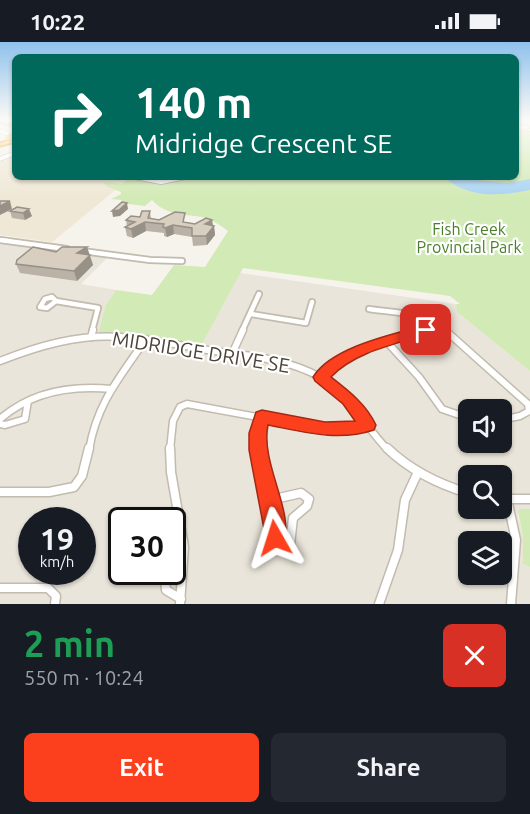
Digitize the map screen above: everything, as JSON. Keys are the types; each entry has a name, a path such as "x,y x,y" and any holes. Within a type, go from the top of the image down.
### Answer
{"street":[{"path":"151,180 161,182 171,180"},
{"path":"0,238 70,249"},
{"path":"0,238 161,260"},
{"path":"80,250 182,261"},
{"path":"232,354 259,294"},
{"path":"56,301 98,308 91,337"},
{"path":"250,315 306,323 312,302"},
{"path":"369,309 428,318 439,325 528,404 529,411 512,417"},
{"path":"321,377 342,358 439,325"},
{"name":"MIDRIDGE DRIVE SE","path":"0,361 40,346 91,337 119,336 287,364 321,377 349,400 387,448 418,472 458,489"},
{"path":"0,492 66,490 76,485 82,476 96,417 146,339"},
{"path":"387,342 420,377 441,409 458,415"},
{"path":"28,401 25,419 5,425 0,422 15,407 28,401 74,388 112,389"},
{"path":"177,507 171,469 171,438 178,410 182,406 191,404 325,429 368,425"},
{"path":"262,417 258,433 258,450 276,529 275,544 280,549 285,549 290,545 288,529 290,520 296,513 308,506 309,499 301,494 270,500"},
{"path":"379,604 398,550 405,500 418,472"},
{"path":"512,499 530,499"},
{"path":"510,519 516,540 511,604"},
{"path":"163,585 166,593 181,602 182,585"},
{"path":"0,588 48,588 56,596 55,604"}],"shaded area":[{"path":"12,156 12,180 128,180 52,242 0,235 0,160"},
{"path":"0,242 108,257 81,284 116,290 106,305 101,334 145,336 201,346 240,273 456,304 457,312 530,371 530,509 520,509 518,515 523,537 523,564 530,567 530,604 0,604"}],"green space":[{"name":"Fish Creek Provincial Park","path":"519,146 530,146 530,371 457,312 456,304 460,304 450,296 243,268 201,346 145,336 101,334 99,331 106,305 116,290 152,295 174,265 205,267 228,231 205,218 163,209 152,200 145,206 120,203 122,200 111,199 121,192 108,187 103,182 122,184 127,180 519,180"},
{"path":"530,509 530,567 523,564 523,537 518,511"}],"water":[{"path":"530,179 530,190 507,194 485,194 448,180 508,183"}],"building":[{"path":"0,201 10,201 0,206"},
{"path":"122,202 127,203 119,210 112,211"},
{"path":"17,207 29,209 23,213 10,211"},
{"path":"142,211 150,211 148,218 159,220 175,212 185,213 183,222 195,224 206,218 212,220 205,224 214,226 206,236 192,236 192,228 173,225 165,228 164,224 145,222 131,229 125,227 135,222 126,220 131,216 140,217"},
{"path":"33,247 56,252 62,247 87,247 77,253 90,255 74,271 16,264 17,260"}],"route":[{"path":"275,538 276,529 257,442 262,417 325,429 368,425 349,400 321,377 342,358 363,349 426,330"}]}
